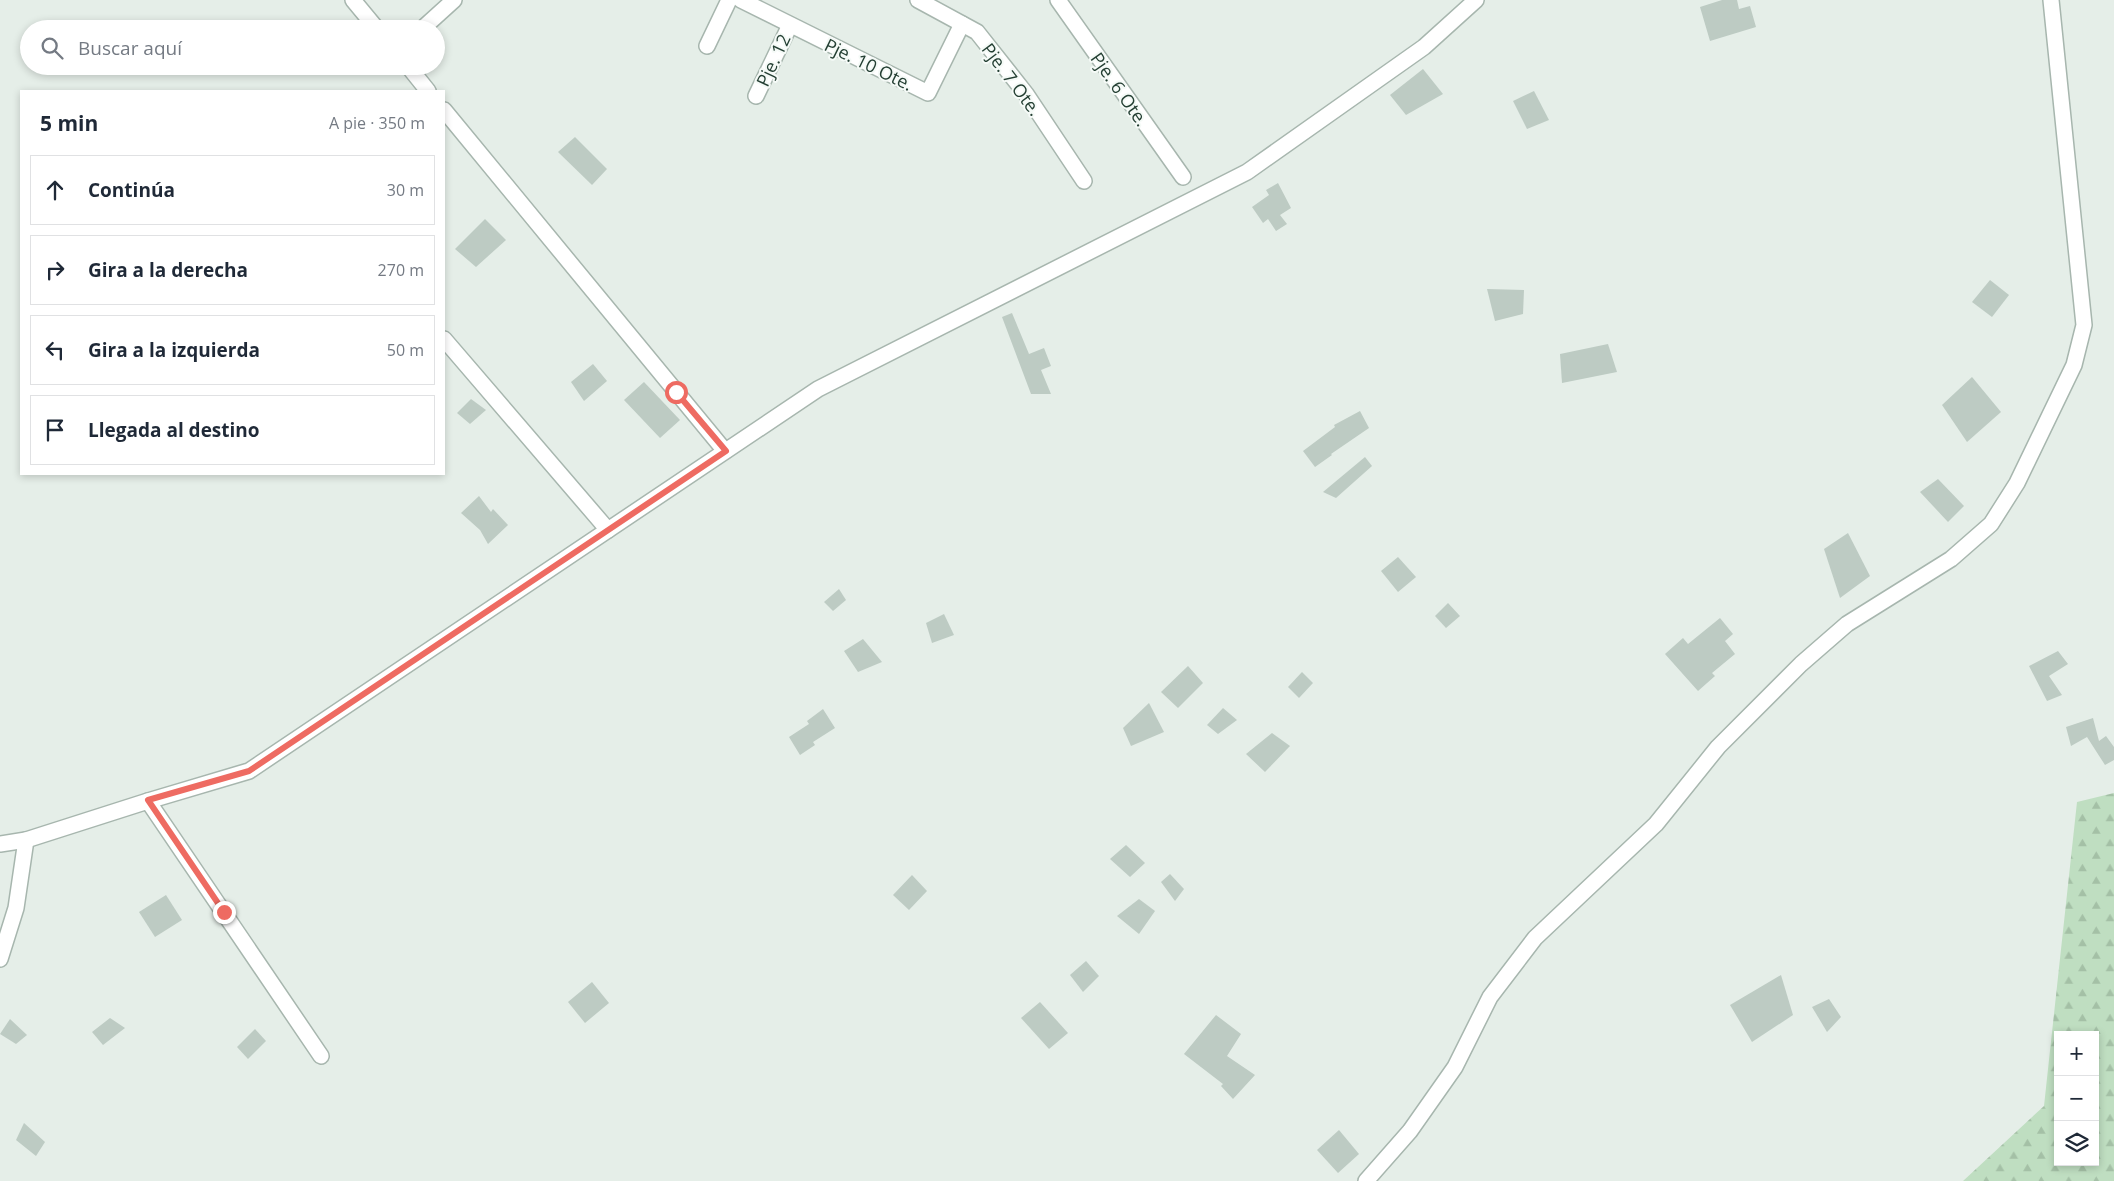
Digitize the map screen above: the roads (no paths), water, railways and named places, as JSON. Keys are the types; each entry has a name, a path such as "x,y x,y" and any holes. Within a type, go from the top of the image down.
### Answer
{"street":[{"path":"353,0 370,20"},
{"path":"432,20 454,0"},
{"path":"707,46 729,0"},
{"name":"Pje. 10 Ote.","path":"741,0 928,93 962,24"},
{"name":"Pje. 7 Ote.","path":"918,0 977,32 1026,94 1084,181"},
{"name":"Pje. 6 Ote.","path":"1058,0 1183,177"},
{"path":"0,844 26,840 148,800 249,771 818,389 1247,172 1424,47 1476,0"},
{"path":"1366,1181 1410,1131 1455,1067 1490,997 1535,938 1656,824 1718,747 1801,664 1847,624 1951,559 1990,524 2017,483 2074,365 2084,326 2051,0"},
{"name":"Pje. 12","path":"756,96 790,24"},
{"path":"415,75 427,90"},
{"path":"445,111 726,451"},
{"path":"445,339 608,530"},
{"path":"148,800 321,1056"},
{"path":"0,959 16,908 26,840"}]}
